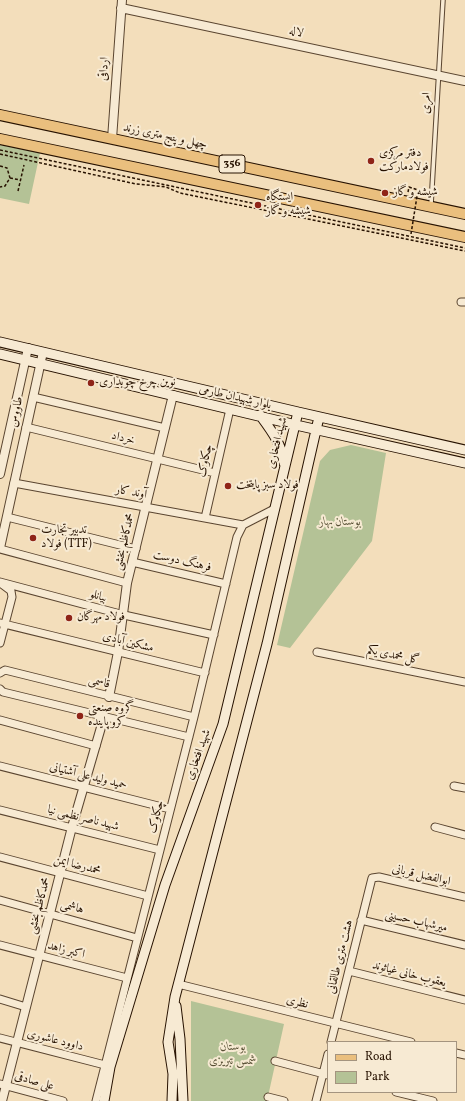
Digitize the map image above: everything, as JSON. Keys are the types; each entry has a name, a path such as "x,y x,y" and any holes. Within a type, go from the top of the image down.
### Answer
{"main road":[{"name":"چهل و پنج متری زرند","path":"0,115 465,214"},
{"name":"356","path":"0,140 465,237"},
{"name":"بلوار شهیدان طارمی","path":"0,342 465,450"},
{"name":"بلوار شهیدان طارمی","path":"0,354 260,415 316,430 465,463"},
{"name":"شهید افتخاری","path":"104,1101 110,1067 166,885 223,724 298,412"},
{"path":"260,415 273,432 283,456 285,468"},
{"path":"172,1101 173,1074 168,1042 174,997 267,644 320,417"},
{"path":"174,997 180,1039 183,1101"}],"street":[{"name":"لاله","path":"121,4 465,81"},
{"name":"ارداقی","path":"112,139 121,4"},
{"name":"طاووس","path":"0,474 28,348"},
{"name":"طاووس","path":"0,548 43,352"},
{"name":"محمدکاظم بخشی","path":"109,697 124,615 127,583 174,395"},
{"path":"33,397 165,428"},
{"name":"چکاوک","path":"205,518 230,409"},
{"name":"خرداد","path":"26,428 215,473"},
{"name":"آوند کار","path":"14,483 243,525"},
{"path":"243,525 274,509"},
{"path":"7,517 136,549"},
{"name":"چکاوک","path":"96,1101 205,673 237,537 243,525"},
{"path":"0,548 127,583"},
{"name":"فرهنگ دوست","path":"132,562 226,584"},
{"path":"0,582 11,591 2,623 0,643"},
{"name":"بیانلو","path":"0,582 124,615 214,635"},
{"name":"مشکین آبادی","path":"2,623 205,673"},
{"name":"گل محمدی یکم","path":"317,652 465,682"},
{"name":"قاسمی","path":"0,673 5,670 194,717"},
{"path":"0,689 3,692 189,737"},
{"name":"محمدکاظم بخشی","path":"2,1101 3,1084 17,1042 72,828 104,717"},
{"path":"0,720 96,746"},
{"name":"حمید ولید علی آشتیانی","path":"0,766 170,809"},
{"path":"454,786 465,788"},
{"name":"شهید ناصر نظمی نیا","path":"0,810 160,850"},
{"path":"435,828 465,836"},
{"name":"محمدرضا ایمن","path":"0,857 148,896"},
{"name":"ابوالفضل قربانی","path":"372,878 379,877 465,898"},
{"name":"هشت متری طالقانی","path":"331,1041 372,878"},
{"name":"هاشمی","path":"0,900 137,938"},
{"name":"میرشهاب حسینی","path":"361,920 465,945"},
{"name":"اکبر زاهد","path":"0,945 127,978"},
{"name":"یعقوب خانی غیاثوند","path":"349,971 465,1000"},
{"name":"نظری","path":"178,984 407,1041"},
{"path":"0,999 26,1007"},
{"name":"داوود عاشوری","path":"0,1038 105,1065"},
{"path":"275,1061 325,1075"},
{"path":"316,1101 325,1075 327,1061"},
{"name":"علی صادقی","path":"3,1084 63,1101"},
{"path":"400,1093 434,1101"},
{"path":"268,1097 284,1101"}],"lane":[{"name":"امری","path":"431,207 443,0"}],"path":[{"path":"0,150 465,248"},
{"path":"0,154 136,184 166,187 180,193 465,251"},
{"path":"18,191 24,165"},
{"path":"0,166 7,168 10,178 5,186 0,187"},
{"path":"10,178 21,180"},
{"path":"409,187 418,190 411,234"}],"green space":[{"path":"0,145 40,153 29,204 0,198"},
{"name":"بوستان بهار","path":"351,445 386,453 372,541 290,648 277,645 320,461 330,450"},
{"name":"بوستان شمس تبریزی","path":"191,1001 284,1024 267,1101 191,1101"}],"place":[{"name":"دفتر مرکزی فولادمارکت","path":"371,161"},
{"name":"شیشه و گاز","path":"385,193"},
{"name":"ایستگاه شیشه و گاز","path":"258,205"},
{"name":"نوین چرخ چوبداری","path":"91,383"},
{"name":"فولاد سبز پایتخت","path":"228,486"},
{"name":"تدبیر تجارت فولاد (TTF)","path":"33,538"},
{"name":"فولاد مهرگان","path":"69,618"},
{"name":"گروه صنعتی کرو پاینده","path":"80,716"}]}
